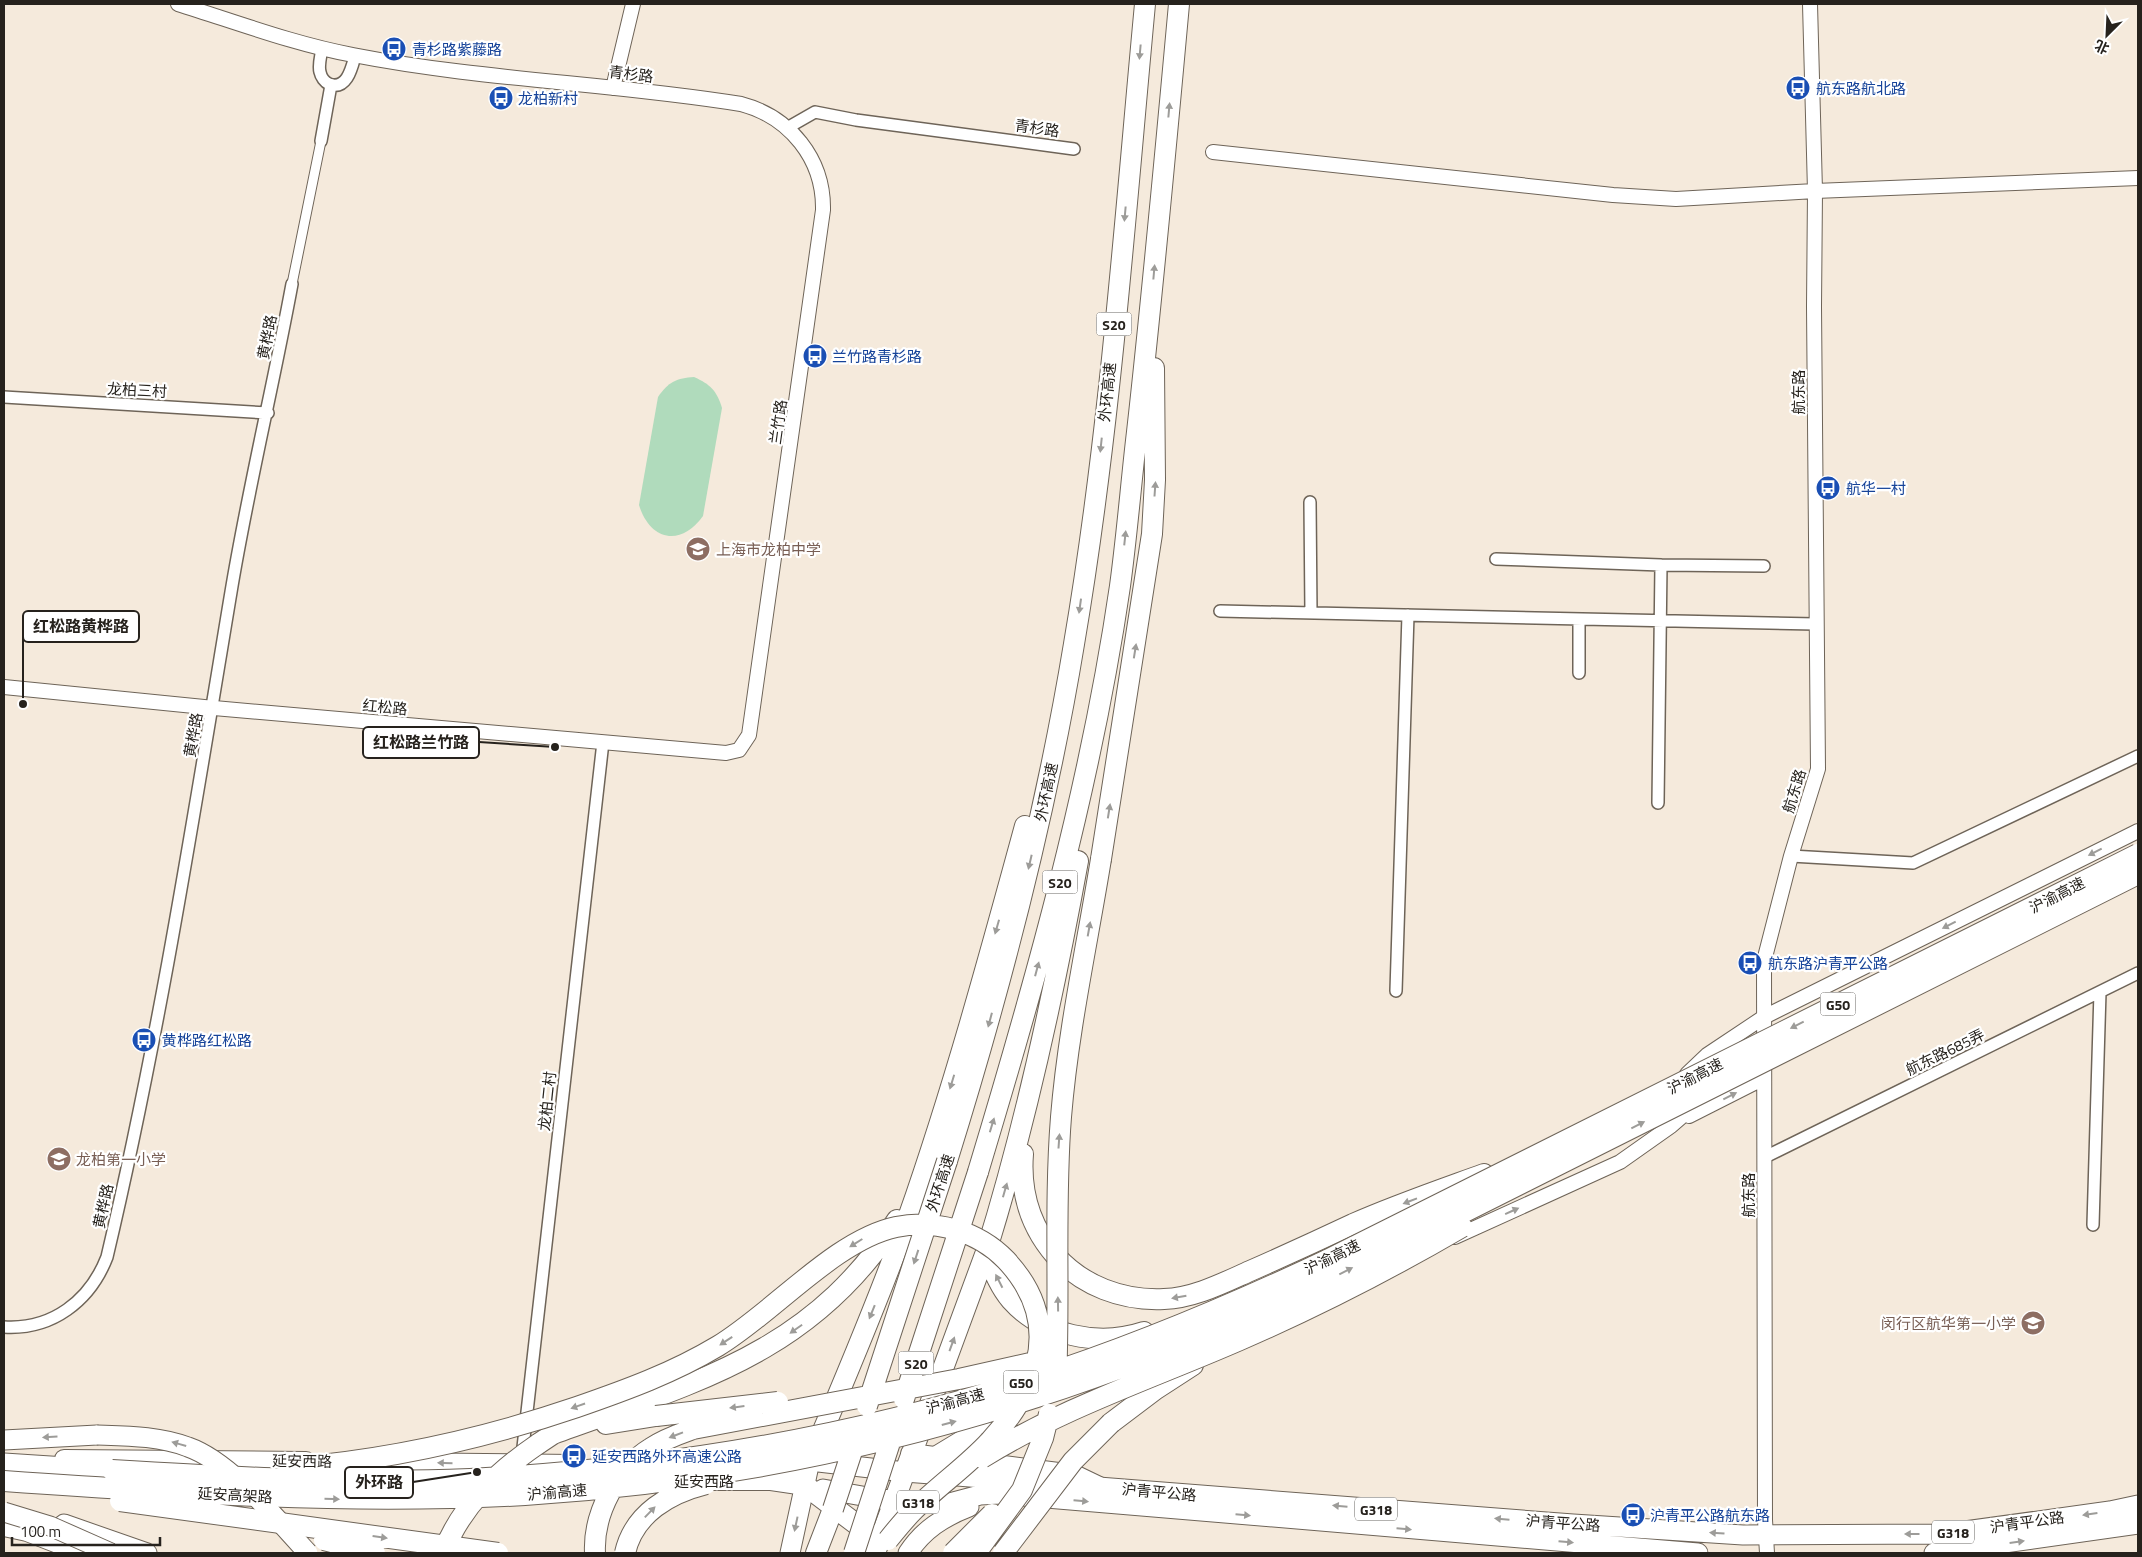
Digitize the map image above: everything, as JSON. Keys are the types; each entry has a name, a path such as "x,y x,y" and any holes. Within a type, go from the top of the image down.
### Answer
{"highway":[{"name":"外环高速","path":"818,1553 834,1509 939,1156 987,1033 1020,908 1050,772 1074,643 1096,487 1116,312 1145,4"},
{"name":"S20","path":"854,1553 978,1172 1017,1042 1060,881 1093,736 1120,586 1152,297 1179,4"},
{"path":"976,1553 1022,1490 1043,1438 1056,1390 1058,1342 1057,1182 1061,1116 1069,1050 1152,534 1156,422 1152,297"},
{"path":"1120,586 1100,736 1067,919 1039,1053 1025,1132 1022,1171 1025,1198 1033,1222 1045,1243 1065,1267 1091,1285 1113,1293 1141,1298 1165,1299 1188,1295 1214,1287 1400,1205 1538,1155"},
{"name":"沪渝高速","path":"466,1488 700,1456 795,1440 969,1398 1032,1379 1172,1329 1252,1296 1329,1260 2138,854"},
{"name":"沪渝高速","path":"466,1488 591,1489 702,1475 798,1458 885,1439 1037,1397 1177,1346 1258,1313 1336,1276 2138,874"},
{"path":"878,1549 894,1500 921,1460 1011,1169 1039,1053"},
{"path":"1003,1553 1073,1461 1111,1423 1156,1389 1198,1361 1380,1272 1488,1212 1594,1147"},
{"path":"443,1553 453,1530 481,1491 518,1458 553,1434 712,1376 782,1338 834,1298 880,1246 939,1156"},
{"path":"790,1553 814,1453 939,1156"},
{"path":"112,1470 202,1471 335,1464 402,1455 532,1422 632,1388 696,1359 751,1324 837,1255 867,1237 896,1227 922,1224 950,1228 979,1239 1001,1255 1024,1284 1038,1320 1040,1341 1038,1361 1029,1384 1010,1417 988,1444 912,1512 878,1549"},
{"path":"986,1252 1000,1285 1030,1318 1054,1329 1079,1336 1106,1339 1128,1337 1149,1330 1370,1229 1406,1227"},
{"path":"596,1553 599,1523 610,1491 650,1448 670,1438 694,1429 959,1380 1172,1329"},
{"path":"945,1482 993,1451 1049,1421 1163,1371 1240,1340"},
{"path":"538,1444 592,1426 656,1416 959,1380"},
{"path":"4,1440 97,1435 127,1436 162,1439 190,1447 214,1460 236,1479 308,1553"},
{"path":"953,1553 986,1520 1014,1486 1043,1438"},
{"path":"625,1553 636,1528 650,1510 666,1498 687,1488 885,1439"},
{"name":"沪青平公路","path":"814,1453 921,1460 926,1483 954,1487 987,1478 1572,1524 1765,1534 1943,1534 2110,1511 2138,1504"},
{"path":"921,1460 1074,1475 1099,1487"},
{"path":"774,1462 878,1549"},
{"name":"延安高架路","path":"4,1463 276,1479 371,1481 466,1488"},
{"name":"延安高架路","path":"4,1481 275,1498 371,1500 466,1488"},
{"name":"沪青平公路","path":"805,1486 894,1500 946,1504 980,1495 1032,1497 1698,1553"},
{"path":"4,1488 106,1499 498,1553"},
{"name":"沪青平公路","path":"908,1553 917,1538 950,1514 970,1506 1032,1497"},
{"path":"106,1499 269,1526 375,1553"},
{"path":"4,1513 50,1526 111,1553"},
{"path":"4,1513 58,1522 147,1553"},
{"name":"沪青平公路","path":"1934,1553 1988,1550 2138,1524"}],"main road":[{"name":"延安西路","path":"4,1458 522,1463 774,1462 814,1453"},
{"path":"713,1462 814,1453"},
{"name":"延安西路","path":"4,1488 574,1481 772,1481 805,1486"},
{"path":"4,1513 118,1553"},
{"path":"4,1527 27,1532 82,1553"}],"street":[{"name":"青杉路","path":"178,4 322,48 355,56 446,70 741,104 770,115 787,128 815,112 856,120 1074,149"},
{"path":"613,88 633,4"},
{"name":"航东路","path":"1767,1553 1765,1534 1764,961 1791,856 1818,769 1815,624 1815,191 1810,6"},
{"path":"322,48 320,72 324,80 332,85 341,84 347,78 355,56"},
{"name":"黄桦路","path":"4,1327 34,1326 65,1311 82,1299 94,1286 107,1257 152,1042 214,708 238,556 332,85"},
{"name":"兰竹路","path":"750,730 823,210 821,182 815,165 805,148 787,128"},
{"path":"1213,152 1676,199 1815,191 2138,178"},
{"name":"龙柏三村","path":"4,397 268,413"},
{"path":"1310,502 1311,613"},
{"path":"1496,560 1764,566"},
{"path":"1658,803 1661,565"},
{"path":"1220,611 1815,624"},
{"path":"1396,991 1408,615"},
{"path":"1579,673 1580,619"},
{"name":"红松路","path":"4,686 214,708 731,753 739,750 745,744 750,730"},
{"name":"龙柏二村","path":"522,1463 603,742"},
{"path":"1791,856 1913,863 2138,756"},
{"path":"921,1460 1035,1395 1209,1322 1554,1156 1664,1093 1707,1055 1764,1017 2138,831"},
{"path":"921,1460 1175,1364 1620,1162 1671,1126 1725,1078 2138,866"},
{"name":"航东路685弄","path":"1765,1157 2138,973"},
{"path":"2093,1225 2100,992"},
{"path":"1671,1126 1764,1078"}],"green space":[{"path":"694,377 712,389 718,397 722,408 703,516 685,532 676,536 667,536 651,526 644,517 639,505 658,397 673,382 683,378"}],"place":[{"name":"青杉路紫藤路","path":"394,49"},
{"name":"航东路航北路","path":"1798,88"},
{"name":"龙柏新村","path":"501,98"},
{"name":"兰竹路青杉路","path":"815,356"},
{"name":"航华一村","path":"1828,488"},
{"name":"上海市龙柏中学","path":"698,549"},
{"name":"红松路黄桦路","path":"23,704"},
{"name":"红松路兰竹路","path":"555,747"},
{"name":"航东路沪青平公路","path":"1750,963"},
{"name":"黄桦路红松路","path":"144,1040"},
{"name":"龙柏第一小学","path":"59,1159"},
{"name":"闵行区航华第一小学","path":"2033,1323"},
{"name":"延安西路外环高速公路","path":"574,1456"},
{"name":"外环路","path":"477,1472"},
{"name":"沪青平公路航东路","path":"1633,1515"}]}
